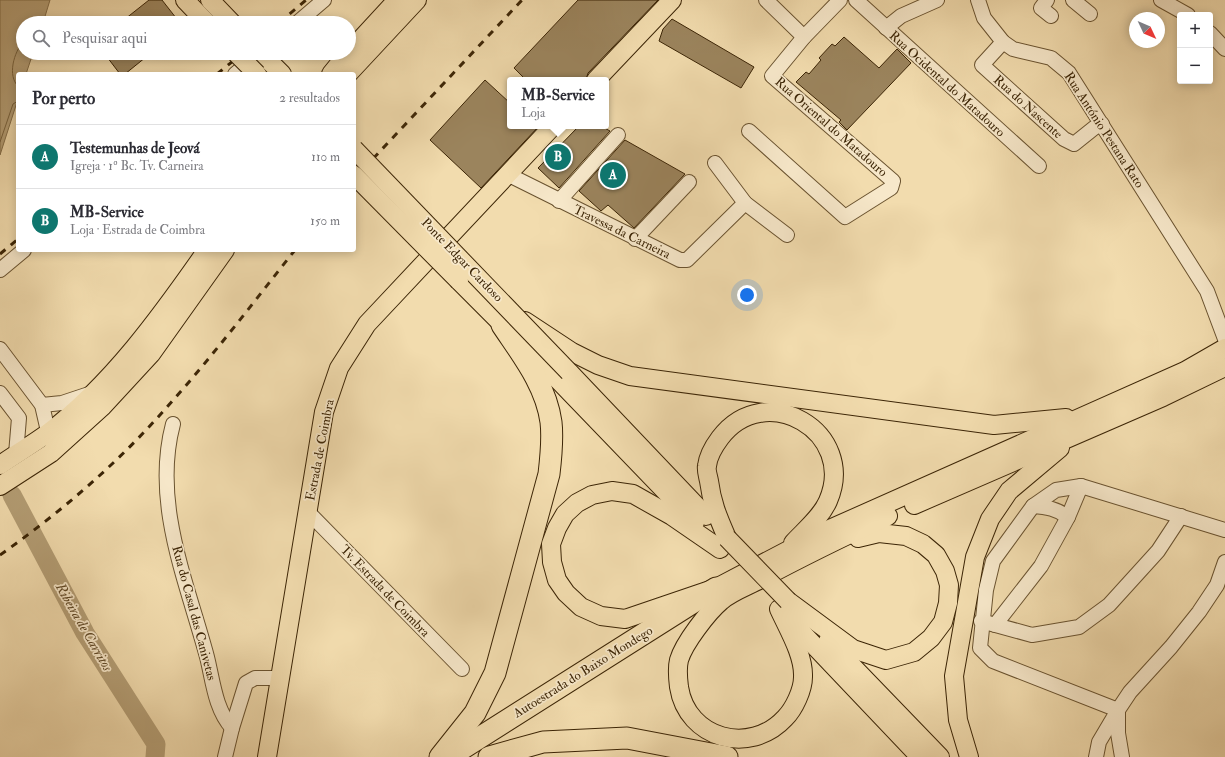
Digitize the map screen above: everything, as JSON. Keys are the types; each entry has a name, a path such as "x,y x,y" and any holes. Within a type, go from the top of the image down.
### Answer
{"highway":[{"path":"440,757 475,713 495,673 550,474 552,450 551,422 547,401 507,319"},
{"name":"Autoestrada do Baixo Mondego","path":"450,757 719,594"},
{"name":"Autoestrada do Baixo Mondego","path":"472,757 719,594"},
{"path":"489,757 543,742 627,738 727,757"}],"main road":[{"path":"185,0 200,16"},
{"path":"210,0 225,16"},
{"path":"349,72 397,0"},
{"path":"356,47 418,0"},
{"path":"599,77 672,0"},
{"path":"243,60 255,72"},
{"path":"268,60 280,72"},
{"path":"333,72 342,60"},
{"name":"Estrada de Coimbra","path":"267,757 324,412 339,368 367,324 550,129"},
{"name":"Ponte Edgar Cardoso","path":"356,151 507,319"},
{"name":"Ponte Edgar Cardoso","path":"356,177 507,319 564,376 724,543"},
{"path":"0,465 48,432 92,393 139,342 168,305 206,252"},
{"path":"0,486 51,453 103,406 152,354 224,252"},
{"path":"507,319 598,365 630,376 994,425 1085,422"},
{"path":"940,757 784,605 724,543 632,494 612,491 592,495 577,503 565,514 557,528 551,544 552,562 557,580 566,593 581,607 601,616 625,619 719,594 824,546 1085,422 1185,371 1225,348"},
{"path":"784,605 800,657 803,677 791,712 776,728 761,736 741,740 725,737 711,732 698,723 687,710 681,695 678,679 679,661 687,641 719,594 785,552 823,532 1085,422 1162,397 1225,367"},
{"path":"724,543 712,503 707,466 714,446 727,429 745,416 766,412 786,413 806,422 821,436 832,458 833,485 828,501 819,515 785,552"},
{"path":"969,757 958,720 954,676 974,557 990,519 1009,491 1054,452 1085,422"},
{"path":"784,605 853,649 886,660 914,652 931,638 943,622 948,603 949,585 945,571 936,555 923,544 906,536 879,533 824,546"},
{"path":"784,605 920,757"}],"street":[{"path":"305,16 324,0"},
{"path":"766,0 804,37 840,0"},
{"name":"Rua Ocidental do Matadouro","path":"856,0 1038,166"},
{"path":"886,28 901,16 936,0"},
{"name":"Rua António Pestana Rato","path":"978,0 984,18 1003,42 1013,49 1051,58 1069,73 1207,291 1225,339"},
{"path":"1047,0 1041,8 1051,16"},
{"path":"1074,0 1090,14"},
{"path":"1161,0 1183,12"},
{"path":"1213,36 1225,49"},
{"name":"Rua Oriental do Matadouro","path":"749,131 845,217 891,188 893,180 772,76 804,37"},
{"name":"Rua do Nascente","path":"1003,42 982,65 1064,139 1074,144 1094,128 1102,124"},
{"path":"237,72 252,60"},
{"path":"559,201 618,135"},
{"path":"715,162 745,203 787,235"},
{"name":"Travessa da Carneira","path":"507,174 635,239 680,260 686,260 745,203"},
{"path":"635,239 689,182"},
{"path":"0,270 22,252"},
{"path":"1,351 42,405 51,453"},
{"path":"0,393 19,418 16,454"},
{"path":"42,405 62,403 92,393"},
{"name":"Rua do Casal das Canivetas","path":"173,424 168,449 167,500 179,566 207,657 216,696 224,719 232,728"},
{"path":"995,625 1041,566 1068,518 1082,486"},
{"path":"1118,710 993,661 980,648 981,621 993,561 1033,506 1056,490 1082,486 1225,530"},
{"path":"1033,506 1048,507 1060,511 1068,518"},
{"name":"Tv. Estrada de Coimbra","path":"308,512 462,669"},
{"path":"981,621 1032,636 1078,627 1114,600 1158,551 1181,516"},
{"path":"1096,757 1099,742 1118,710 1130,692 1199,612 1217,585 1225,562"},
{"path":"225,757 243,689 249,680 262,677 280,678"},
{"path":"1118,710 1118,733 1122,757"}],"water":[{"path":"0,0 50,0 45,16 16,16 16,60 31,60 27,72 16,72 16,105 0,155"}],"building":[{"path":"149,0 162,0 175,16 129,16"},
{"path":"578,0 658,0 588,73 587,77 523,77 514,68"},
{"path":"672,19 754,67 741,88 659,41 663,29"},
{"path":"844,37 879,68 897,49 911,63 847,130 839,122 841,120 796,82 806,72 809,74 821,60 819,58 832,44 835,46"},
{"path":"109,60 142,60 127,72 118,72"},
{"path":"485,80 507,100 507,129 536,129 481,188 430,140"},
{"path":"576,129 606,129 610,131 559,188 538,168"},
{"path":"625,140 685,174 634,228 608,205 601,211 579,191"}],"waterway":[{"name":"Ribeira de Carritos","path":"12,495 85,633 156,744 155,757"}],"railway":[{"path":"287,16 306,0"},
{"path":"356,177 522,0"},
{"path":"219,72 234,60"},
{"path":"0,254 16,241"},
{"path":"0,555 67,504 129,448 184,388 293,252"}],"place":[{"name":"MB-Service","path":"558,157"},
{"name":"Testemunhas de Jeová","path":"613,175"}]}
